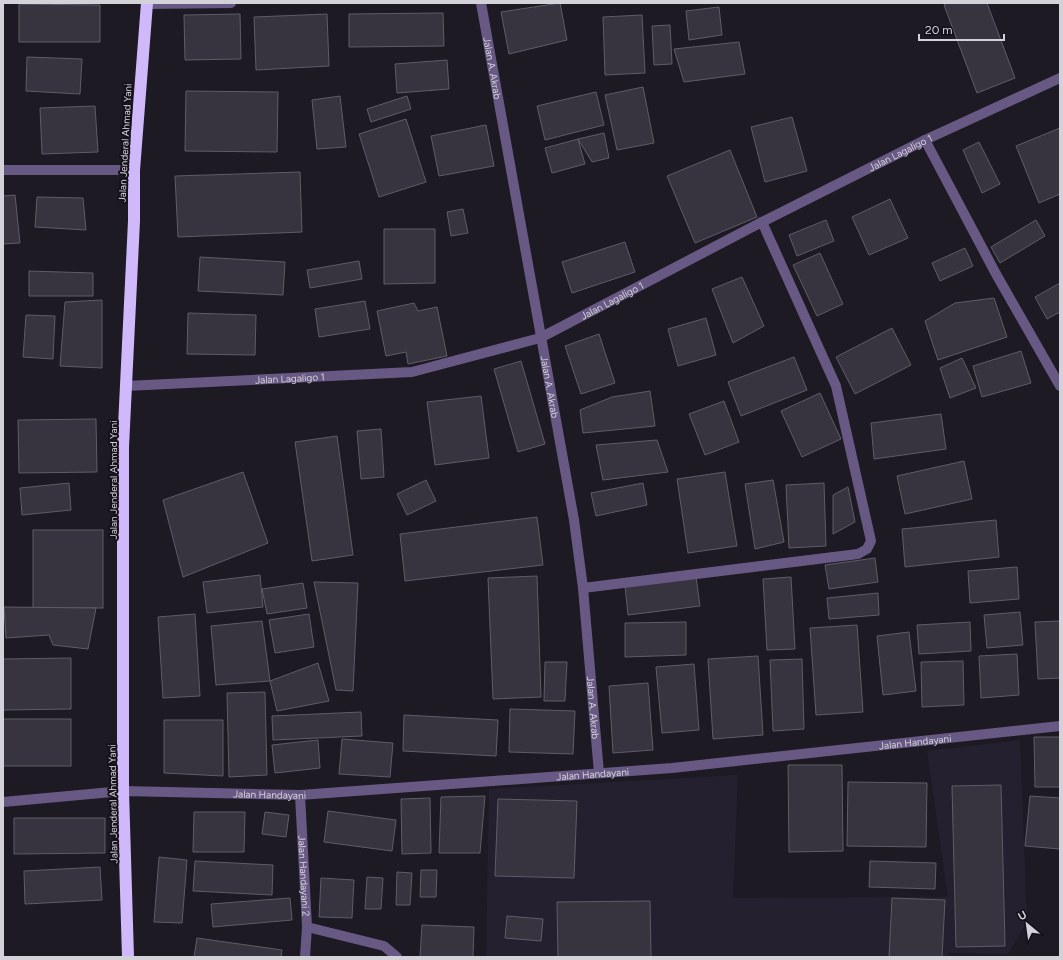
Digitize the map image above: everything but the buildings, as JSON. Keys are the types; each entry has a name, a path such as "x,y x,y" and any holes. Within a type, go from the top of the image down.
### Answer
{"highway":[{"name":"Jalan Jenderal Ahmad Yani","path":"128,957 123,791 124,447 134,222 134,170 147,4"}],"street":[{"path":"147,4 232,3"},
{"name":"Jalan A. Akrab","path":"481,3 540,338 574,520 583,588 599,773"},
{"name":"Jalan Lagaligo 1","path":"126,386 412,372 540,338 762,222 924,140 1060,78"},
{"path":"924,140 996,274 1060,386"},
{"path":"3,170 134,170"},
{"path":"583,588 858,554 867,549 871,541 836,386 762,222"},
{"name":"Jalan Handayani","path":"3,802 123,791 300,795 672,768 1060,726"},
{"name":"Jalan Handayani 2","path":"300,795 307,927 305,957"},
{"path":"307,927 384,946 397,957"}],"shaded area":[{"path":"1020,740 1027,922 1008,954 948,953 948,957 486,957 489,789 738,775 733,898 948,897 927,751"}]}
